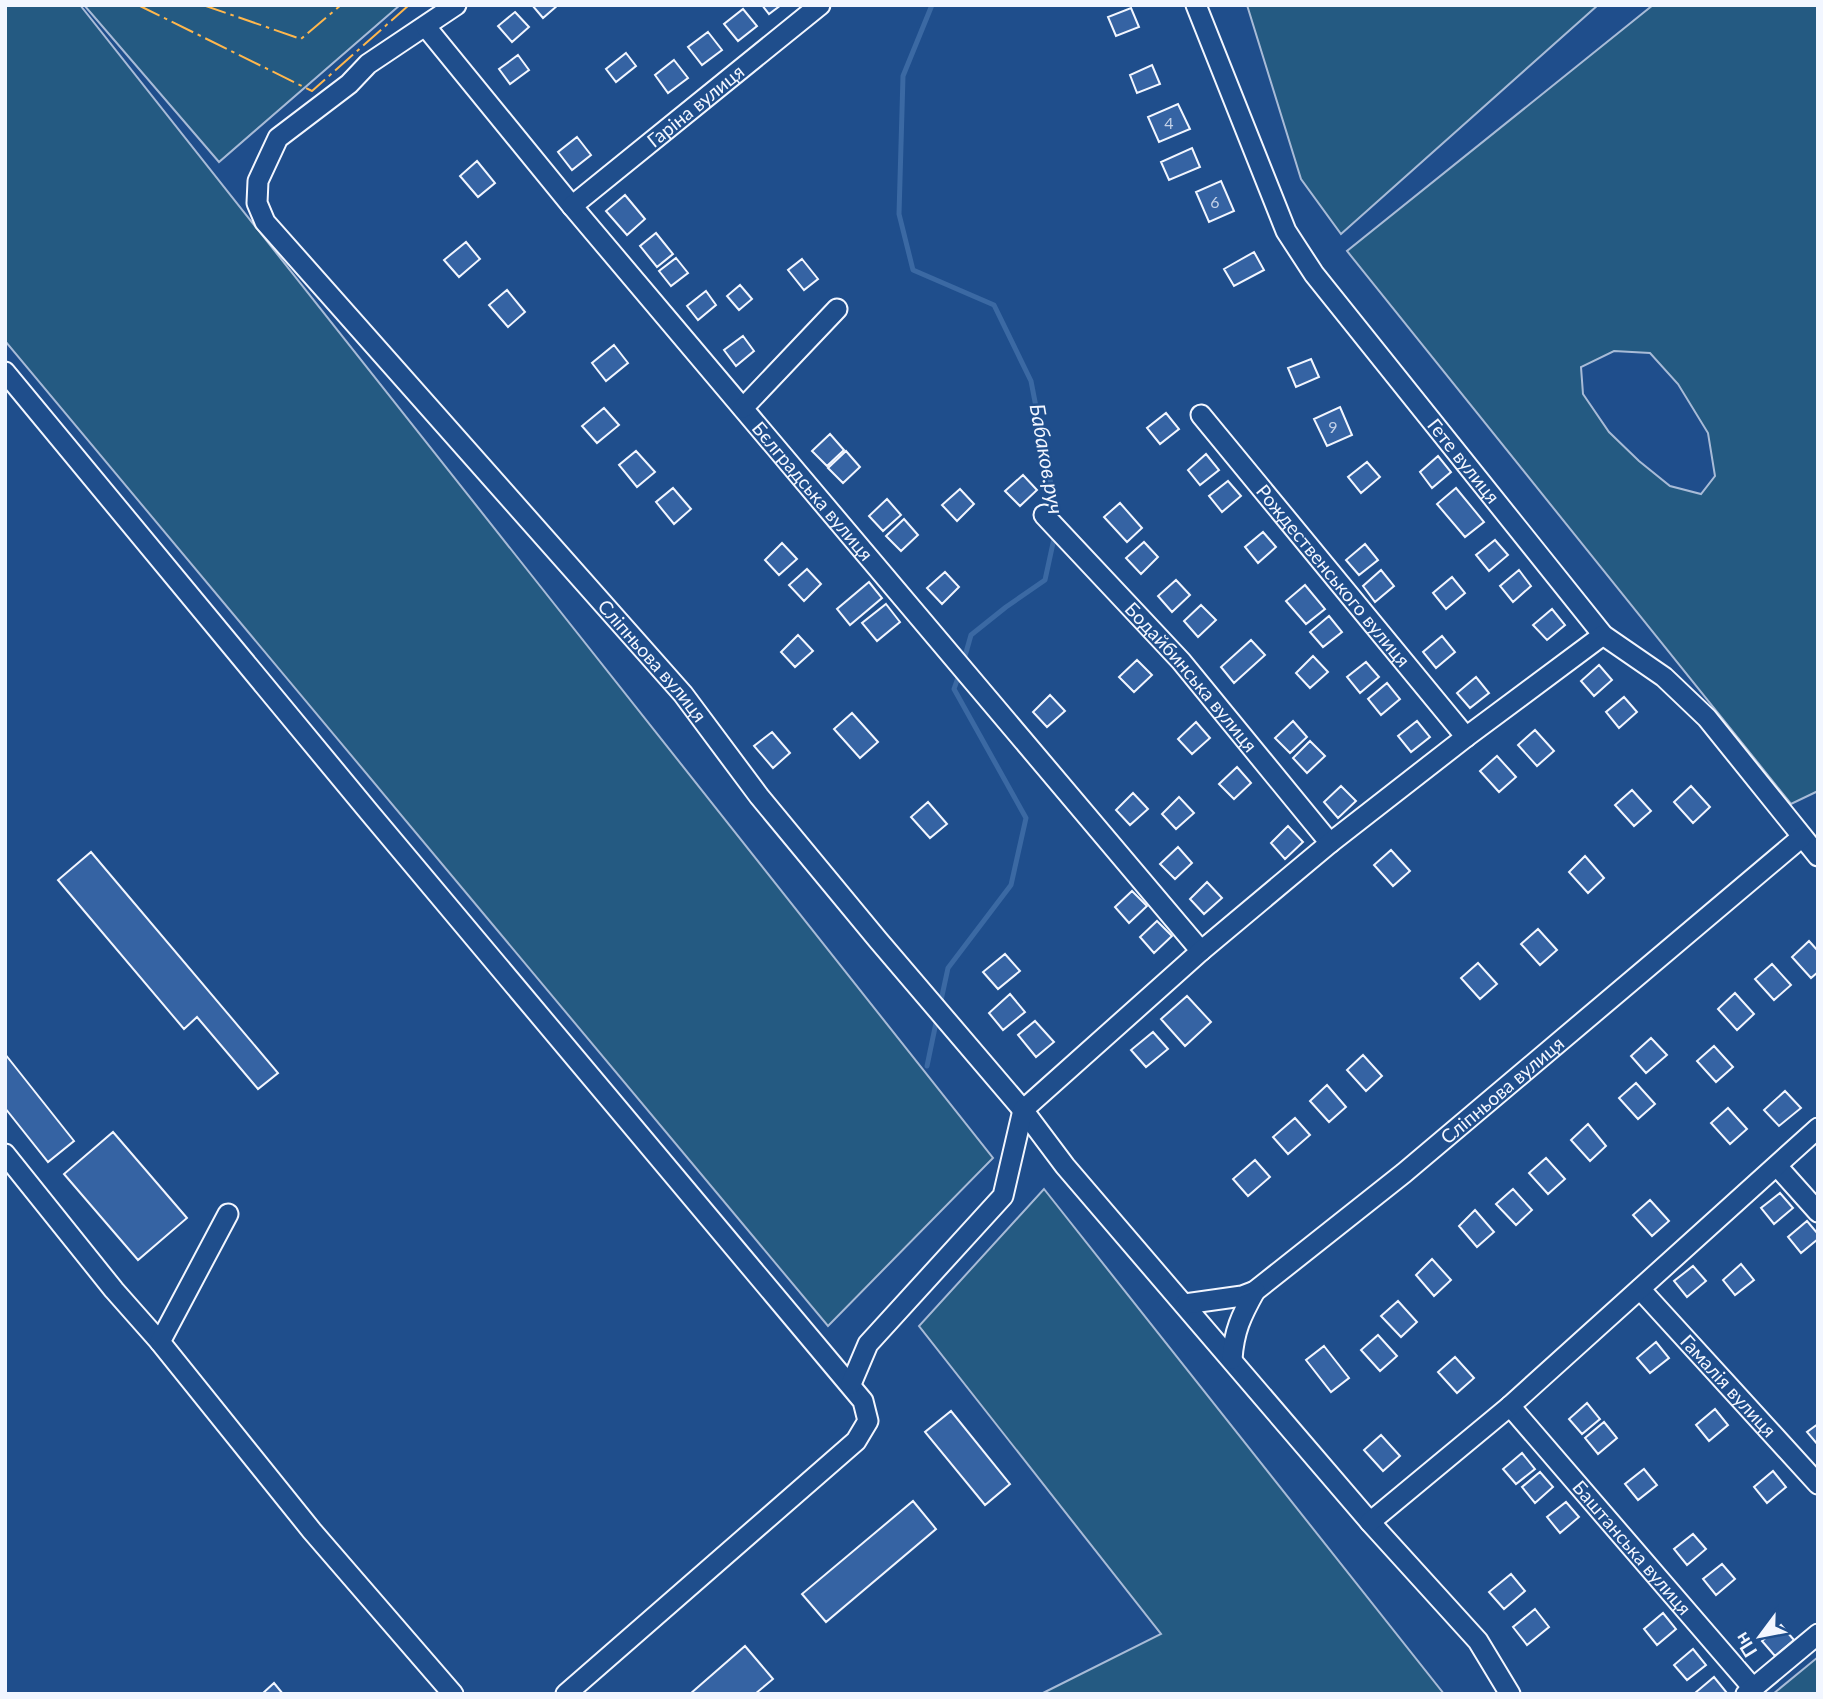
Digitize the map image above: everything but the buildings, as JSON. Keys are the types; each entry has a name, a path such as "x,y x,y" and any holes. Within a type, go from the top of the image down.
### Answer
{"street":[{"path":"426,27 456,5"},
{"name":"Гаріна вулиця","path":"572,206 820,5"},
{"name":"Гете вулиця","path":"1195,5 1286,231 1314,274 1603,635 1664,677 1707,718 1818,856"},
{"name":"Бєлградська вулиця","path":"426,27 572,206 1201,951"},
{"name":"Сліпньова вулиця","path":"426,27 368,64 341,91 278,138 258,181 257,203 265,222 683,694 759,796 1023,1110 1065,1166 1370,1522 1478,1641 1510,1694"},
{"path":"743,408 837,309"},
{"path":"5,372 369,812 863,1401 868,1421 856,1441 566,1694"},
{"name":"Рождественського вулиця","path":"1201,415 1466,737"},
{"name":"Бодайбинська вулиця","path":"1044,515 1181,661 1330,843"},
{"path":"851,1384 868,1344 1003,1196 1023,1110 1201,951 1330,843 1603,635"},
{"name":"Сліпньова вулиця","path":"1185,1304 1242,1296 1255,1291 1404,1173 1802,837"},
{"path":"1370,1522 1510,1406 1818,1128"},
{"path":"5,1154 312,1531 453,1694"},
{"path":"1777,1166 1818,1212"},
{"path":"160,1342 228,1214"},
{"name":"Гамалія вулиця","path":"1640,1289 1818,1484"},
{"path":"1232,1360 1234,1335 1255,1291"},
{"name":"Баштанська вулиця","path":"1510,1406 1750,1691"},
{"path":"1750,1691 1818,1634"}],"shaded area":[{"path":"5,5 80,5 993,1158 828,1326 5,341"},
{"path":"84,5 400,5 219,162"},
{"path":"1247,5 1598,5 1341,234 1301,179"},
{"path":"1653,5 1818,5 1818,791 1791,804 1347,251","holes":["1614,351 1650,353 1678,384 1708,433 1715,476 1701,494 1670,486 1639,461 1609,432 1583,394 1581,367"]},
{"path":"1044,1189 1444,1694 1041,1694 1161,1634 919,1326"},
{"path":"1818,1657 1818,1694 1773,1694"}],"waterway":[{"name":"Бабаков.руч","path":"932,5 903,76 899,214 913,270 994,305 1031,381 1058,521"},
{"name":"Бабаков.руч","path":"963,663 971,635 1045,580 1055,534"},
{"name":"Бабаков.руч","path":"940,1005 948,968 1011,885 1026,818 954,689 960,672"},
{"name":"Бабаков.руч","path":"927,1066 937,1018"}],"power":[{"path":"138,5 312,91 409,5"},
{"path":"203,5 301,39 341,5"}]}
